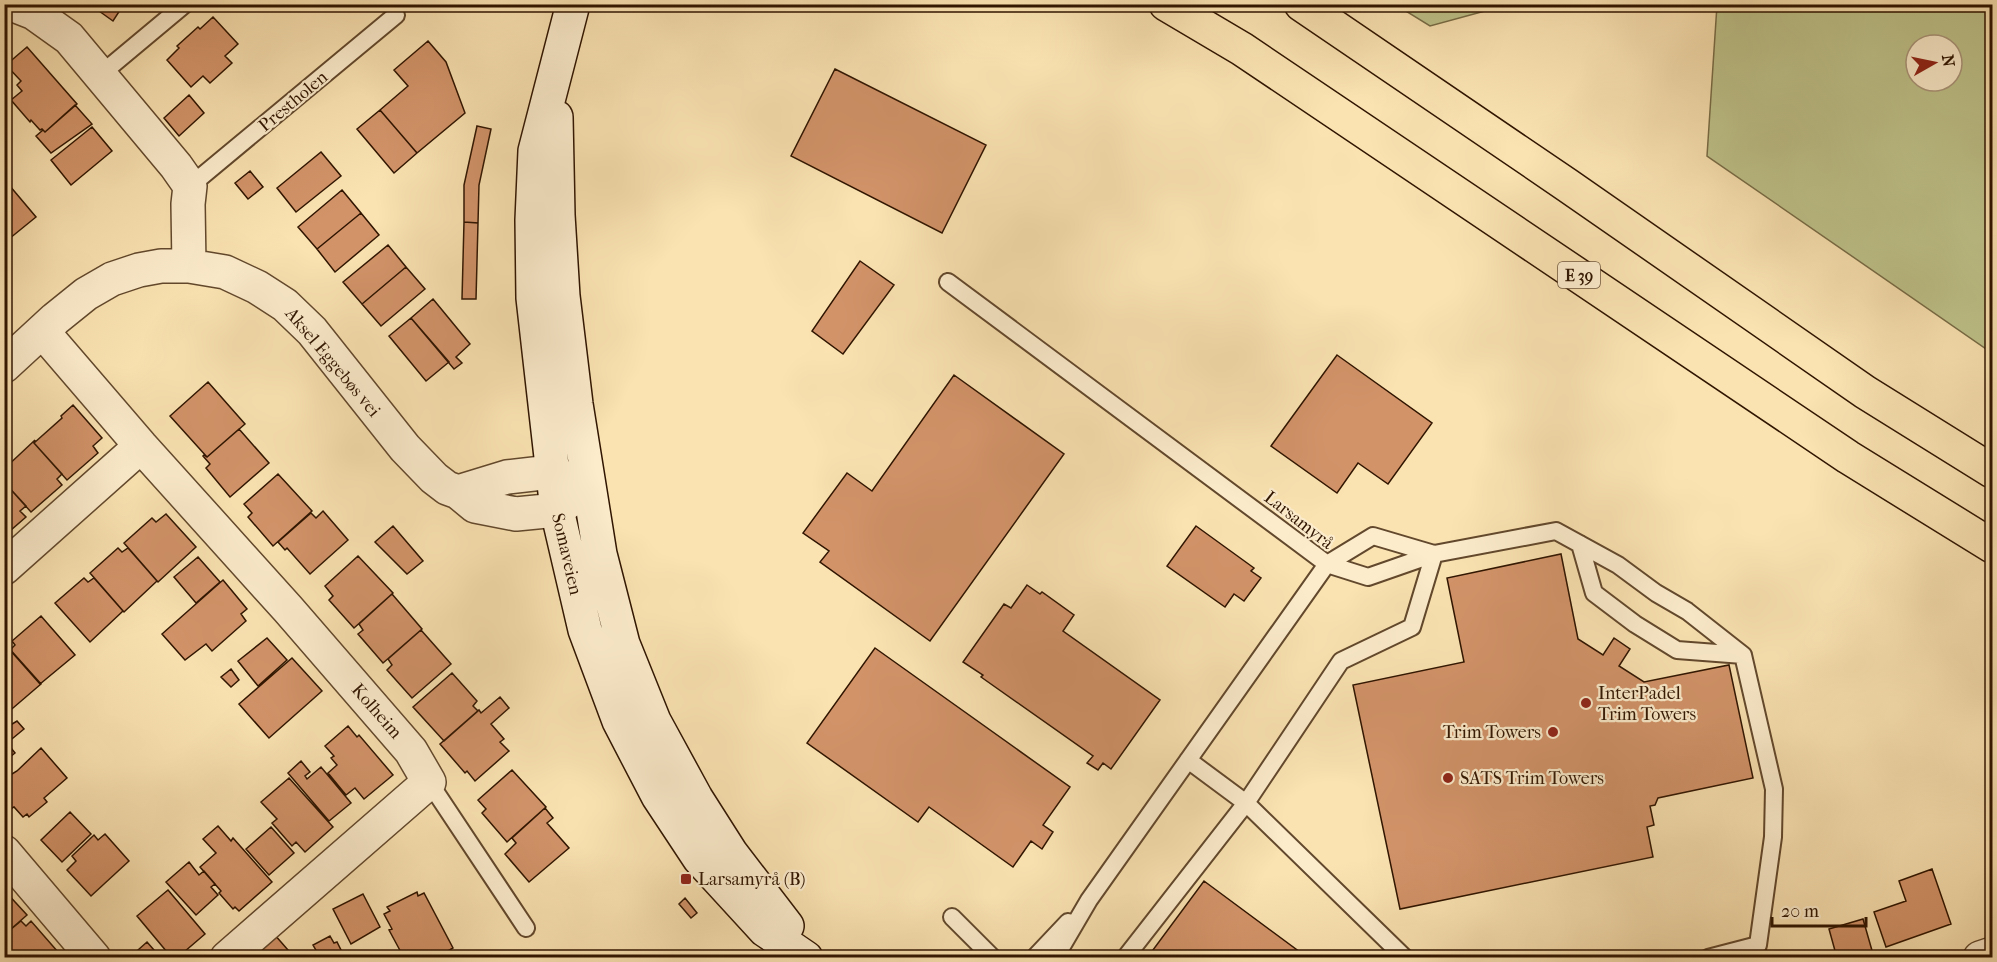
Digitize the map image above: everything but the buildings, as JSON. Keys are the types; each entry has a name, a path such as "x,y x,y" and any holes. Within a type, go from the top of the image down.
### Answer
{"highway":[{"name":"E 39","path":"1166,4 1251,55 1848,457 1992,546"},
{"path":"1301,4 1568,185 1866,392 1992,471"}],"street":[{"name":"Somaveien","path":"573,4 536,151 532,220 533,298 556,510 585,630 619,721 658,796 699,858 765,930 804,957"},
{"path":"10,6 33,13 69,38 176,166 190,186 189,267"},
{"name":"Somaveien","path":"555,80 558,215 563,296 588,487 600,554 623,644 654,721 702,808 731,853 785,922 804,957"},
{"name":"Aksel Eggebøs vei","path":"4,366 86,294 112,279 161,266 225,272 285,305 312,331 405,448 434,478 447,488 458,492 475,506 516,514 556,510 588,487"},
{"name":"Kolheim","path":"43,332 411,751 429,782"},
{"path":"4,568 141,446"},
{"path":"458,492 507,477 551,472 588,487"},
{"path":"227,957 429,782"},
{"path":"4,852 94,957"},
{"path":"1980,957 1992,954"}],"lane":[{"path":"100,75 185,4"},
{"name":"Prestholen","path":"190,186 396,15"},
{"name":"Larsamyrå","path":"948,282 1327,564 1089,900 1055,957"},
{"path":"1327,564 1368,577 1434,555 1556,531 1618,565 1656,593 1687,611 1743,655 1774,789 1773,837 1758,945 1708,957"},
{"path":"1327,564 1373,536 1434,555"},
{"path":"1581,544 1594,592 1635,624 1677,650 1743,655"},
{"path":"1125,957 1246,803 1341,661 1412,627 1434,555"},
{"path":"1188,760 1246,803 1405,957"},
{"path":"429,782 526,928"},
{"name":"Larsamyrå","path":"1034,957 1089,900"},
{"path":"952,917 993,957"}],"green space":[{"path":"1396,5 1507,5 1430,26"},
{"path":"1717,5 1992,5 1992,353 1707,156"}],"place":[{"name":"InterPadel Trim Towers","path":"1586,703"},
{"name":"Trim Towers","path":"1553,732"},
{"name":"SATS Trim Towers","path":"1448,778"},
{"name":"Larsamyrå (B)","path":"686,879"}]}
